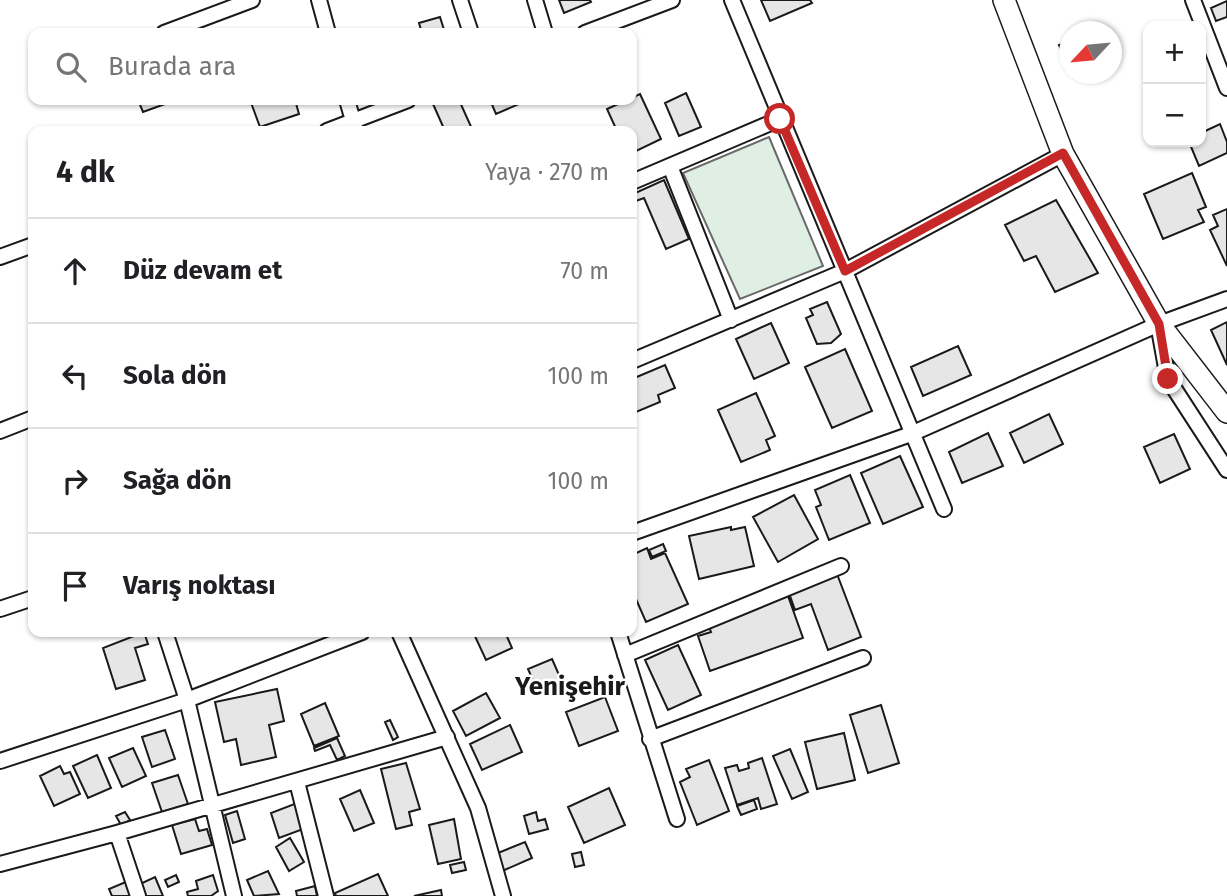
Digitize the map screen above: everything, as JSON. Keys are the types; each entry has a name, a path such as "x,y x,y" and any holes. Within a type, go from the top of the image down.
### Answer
{"street":[{"path":"177,28 252,0"},
{"path":"319,0 327,28"},
{"path":"460,0 469,28"},
{"path":"535,0 543,28"},
{"path":"597,28 672,0"},
{"path":"732,0 944,509"},
{"path":"1004,0 1063,153 1159,324 1227,412"},
{"path":"1192,0 1227,88"},
{"path":"349,105 355,126 398,105"},
{"path":"637,179 780,119"},
{"path":"637,359 845,271 1063,153"},
{"path":"670,166 731,320"},
{"path":"0,257 28,247"},
{"path":"637,531 911,434 1159,324 1227,299"},
{"path":"1159,324 1168,379 1227,470"},
{"path":"0,430 28,420"},
{"path":"625,655 841,566"},
{"path":"0,609 28,600"},
{"path":"167,637 187,700 233,896"},
{"path":"0,761 187,700 349,637"},
{"path":"401,637 478,808 503,896"},
{"path":"620,637 677,819"},
{"path":"650,739 863,658"},
{"path":"0,864 213,807 447,737"},
{"path":"297,782 326,896"},
{"path":"117,833 138,896"}],"green space":[{"path":"769,137 823,266 740,299 683,173"}],"building":[{"path":"559,0 590,0 591,2 564,13"},
{"path":"761,0 810,0 812,3 770,21"},
{"path":"1227,1 1227,17 1216,21 1211,8"},
{"path":"440,17 443,28 420,28 419,23"},
{"path":"686,93 701,127 679,136 665,103"},
{"path":"640,94 661,139 637,151 637,126 615,126 607,109 616,105 637,105 637,95"},
{"path":"140,105 162,105 143,112"},
{"path":"252,105 296,105 299,114 260,126"},
{"path":"433,105 461,105 471,126 443,126"},
{"path":"492,105 517,105 496,114"},
{"path":"1220,124 1227,142 1227,153 1199,166 1191,147 1206,147 1206,131"},
{"path":"1192,173 1206,207 1198,210 1204,222 1163,239 1144,194"},
{"path":"664,180 689,239 666,249 644,198 637,201 637,192"},
{"path":"1056,200 1098,273 1055,292 1036,256 1024,261 1005,225"},
{"path":"1227,209 1227,266 1210,230 1218,226 1213,215"},
{"path":"827,302 841,334 831,343 817,344 806,318 813,315 810,309"},
{"path":"1227,322 1227,365 1211,330"},
{"path":"771,323 789,363 754,379 736,339"},
{"path":"958,346 971,375 923,396 911,367"},
{"path":"845,349 872,411 832,428 805,367"},
{"path":"665,365 675,388 658,395 660,402 637,412 637,377"},
{"path":"756,393 775,436 766,440 770,450 741,462 718,410"},
{"path":"1049,414 1063,444 1024,463 1010,433"},
{"path":"988,433 1003,466 962,483 949,452"},
{"path":"1174,434 1190,469 1160,483 1144,447"},
{"path":"900,456 923,507 883,524 861,473"},
{"path":"850,475 870,523 829,540 816,507 821,505 815,490"},
{"path":"794,495 818,539 778,562 753,517"},
{"path":"731,527 731,530 745,527 754,566 699,579 689,536"},
{"path":"663,544 666,551 652,557 649,550"},
{"path":"647,548 651,559 665,553 688,604 646,622 637,601 637,553"},
{"path":"837,574 861,637 828,650 811,604 795,610 789,593"},
{"path":"788,596 803,638 710,671 698,636 711,632 708,624"},
{"path":"131,637 146,637 148,644 135,648 145,680 116,689 103,648"},
{"path":"475,637 507,637 512,648 486,660"},
{"path":"678,645 701,695 668,710 645,660"},
{"path":"552,659 563,684 539,694 528,669"},
{"path":"277,689 284,721 269,725 276,757 241,765 236,739 224,742 215,702"},
{"path":"486,693 500,718 466,736 453,711"},
{"path":"605,697 618,731 579,746 566,712"},
{"path":"325,703 339,736 314,746 301,714"},
{"path":"881,705 899,763 868,773 850,715"},
{"path":"390,720 398,737 393,740 385,722"},
{"path":"510,725 522,752 482,770 470,744"},
{"path":"165,730 175,759 152,767 142,737"},
{"path":"844,733 855,780 817,789 805,742"},
{"path":"337,738 345,756 337,760 330,745 315,751 314,748"},
{"path":"133,748 146,776 122,787 109,758"},
{"path":"790,749 808,792 792,799 773,756"},
{"path":"97,755 111,788 88,798 73,766"},
{"path":"762,758 777,804 761,809 758,798 737,805 725,768 737,765 739,771 749,768 748,763"},
{"path":"709,760 729,811 697,825 680,782 690,777 686,769"},
{"path":"406,763 420,809 409,812 412,825 396,829 381,769"},
{"path":"60,766 64,774 70,772 80,794 54,806 40,776"},
{"path":"178,775 188,804 162,812 152,783"},
{"path":"609,788 625,825 584,843 568,807"},
{"path":"360,790 374,823 354,831 340,799"},
{"path":"754,800 757,809 741,815 737,806"},
{"path":"297,803 306,828 279,838 271,813"},
{"path":"237,811 245,839 233,843 225,815"},
{"path":"125,812 130,820 121,825 116,816"},
{"path":"536,812 538,821 545,819 548,829 529,834 524,816"},
{"path":"195,819 199,831 207,829 212,845 181,854 172,825"},
{"path":"454,819 461,859 438,864 429,825"},
{"path":"290,838 304,862 289,871 276,847"},
{"path":"525,842 532,858 500,872 493,855"},
{"path":"581,852 584,865 575,867 572,854"},
{"path":"464,862 466,870 452,873 450,865"},
{"path":"268,871 279,894 254,896 247,880"},
{"path":"378,874 388,896 336,896 335,893"},
{"path":"176,875 179,882 168,887 165,880"},
{"path":"213,875 218,891 211,896 188,896 187,892 198,889 196,881"},
{"path":"155,877 163,896 145,896 140,884"},
{"path":"128,881 135,896 112,896 109,889"},
{"path":"315,886 317,896 297,896 296,891"},
{"path":"441,890 442,896 414,896"}],"district":[{"name":"Yenişehir","path":"570,686"}],"route":[{"path":"780,119 845,271 1063,153 1159,324 1168,379"}]}
